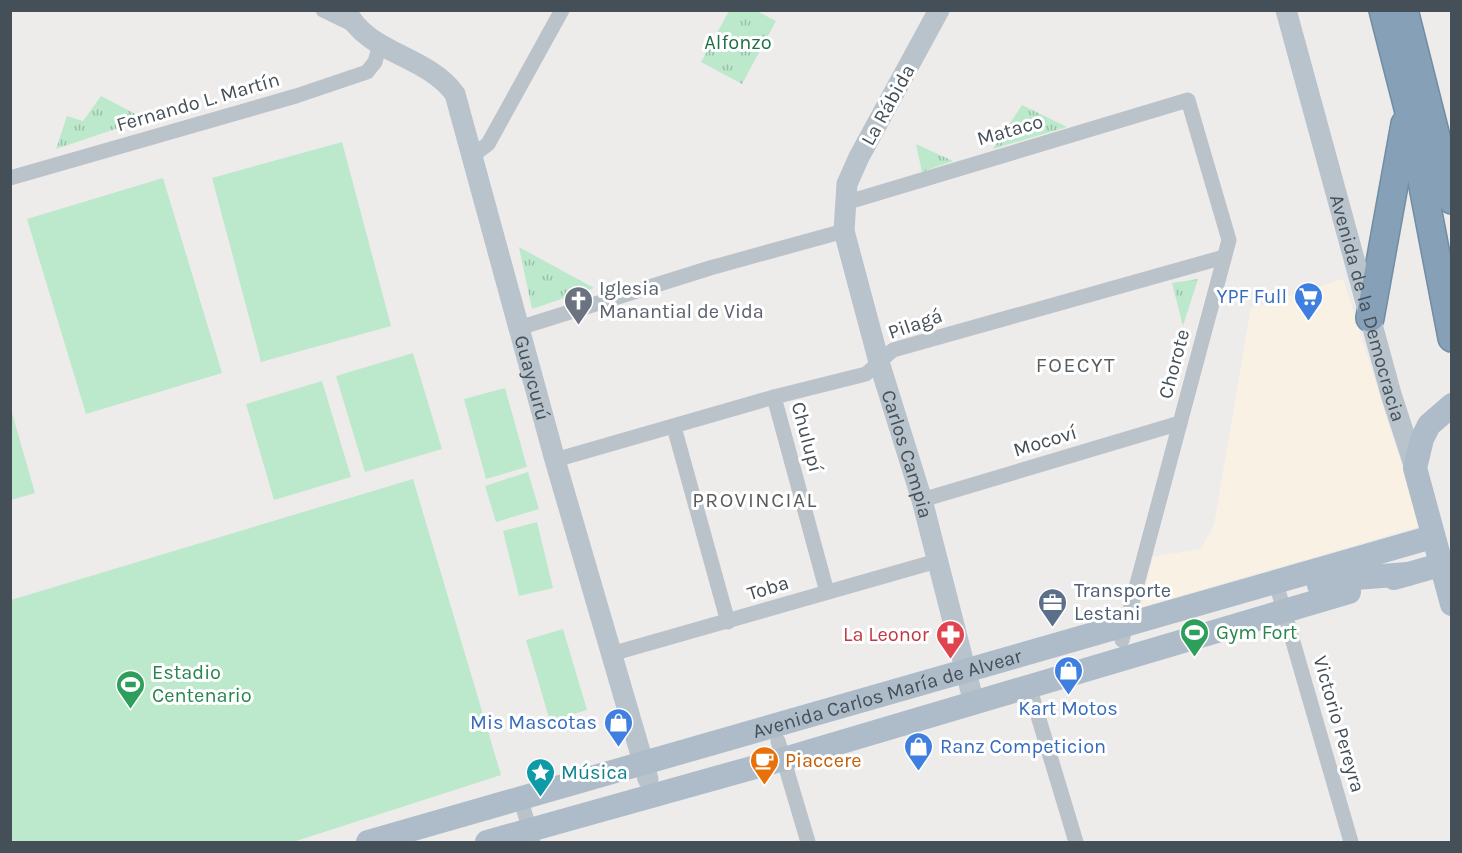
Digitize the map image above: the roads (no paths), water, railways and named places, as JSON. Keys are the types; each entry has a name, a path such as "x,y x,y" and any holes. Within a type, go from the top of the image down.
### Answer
{"highway":[{"path":"1383,10 1408,108 1452,338"},
{"path":"1404,10 1450,192"},
{"path":"1370,318 1408,108"}],"main road":[{"path":"1415,468 1422,439 1429,425 1452,405"},
{"name":"Avenida de la Democracia","path":"1415,468 1452,604"},
{"name":"Avenida Carlos María de Alvear","path":"487,843 527,822 646,771 970,687 1029,686 1280,597 1407,544 1432,537"},
{"name":"Avenida Carlos María de Alvear","path":"1342,579 1407,544"},
{"name":"Avenida Carlos María de Alvear","path":"1280,597 1408,574 1440,565"},
{"name":"Avenida Carlos María de Alvear","path":"426,843 527,822 781,750 1123,634 1280,597 1342,579 1408,574"},
{"name":"Avenida Carlos María de Alvear","path":"646,771 781,750"},
{"name":"Avenida Carlos María de Alvear","path":"368,843 527,822"}],"street":[{"path":"322,10 349,17"},
{"path":"472,156 488,144 561,10"},
{"name":"La Rábida","path":"845,203 847,184 859,157 939,10"},
{"name":"Avenida de la Democracia","path":"1286,10 1370,318 1415,468"},
{"name":"Guaycurú","path":"349,17 365,36 435,72 455,94 555,460 646,771"},
{"name":"Fernando L. Martín","path":"10,178 296,96 367,72 375,62 380,44"},
{"name":"Mataco","path":"845,203 1188,100"},
{"name":"Chorote","path":"1123,634 1229,240 1188,100"},
{"name":"Carlos Campia","path":"845,203 844,231 879,363 922,500 970,687"},
{"path":"519,328 710,268 844,231"},
{"name":"Pilagá","path":"555,460 774,397 866,374 893,350 1224,257"},
{"name":"Chulupí","path":"774,397 827,592"},
{"name":"Mocoví","path":"922,500 1180,423"},
{"path":"674,427 728,622"},
{"name":"Toba","path":"611,654 937,561"},
{"name":"Victorio Pereyra","path":"1280,597 1351,843"},
{"path":"1029,686 1076,843"},
{"path":"781,750 808,843"}],"place":[{"name":"YPF Full","path":"1308,322"},
{"name":"Iglesia Manantial de Vida","path":"578,326"},
{"name":"Transporte Lestani","path":"1053,628"},
{"name":"Gym Fort","path":"1195,658"},
{"name":"La Leonor","path":"950,660"},
{"name":"Kart Motos","path":"1068,696"},
{"name":"Estadio Centenario","path":"131,710"},
{"name":"Mis Mascotas","path":"618,748"},
{"name":"Ranz Competicion","path":"919,772"},
{"name":"Piaccere","path":"764,786"},
{"name":"Música","path":"540,798"}],"district":[{"name":"FOECYT","path":"1076,365"},
{"name":"PROVINCIAL","path":"755,500"}],"park label":[{"name":"Alfonzo","path":"738,42"}]}
